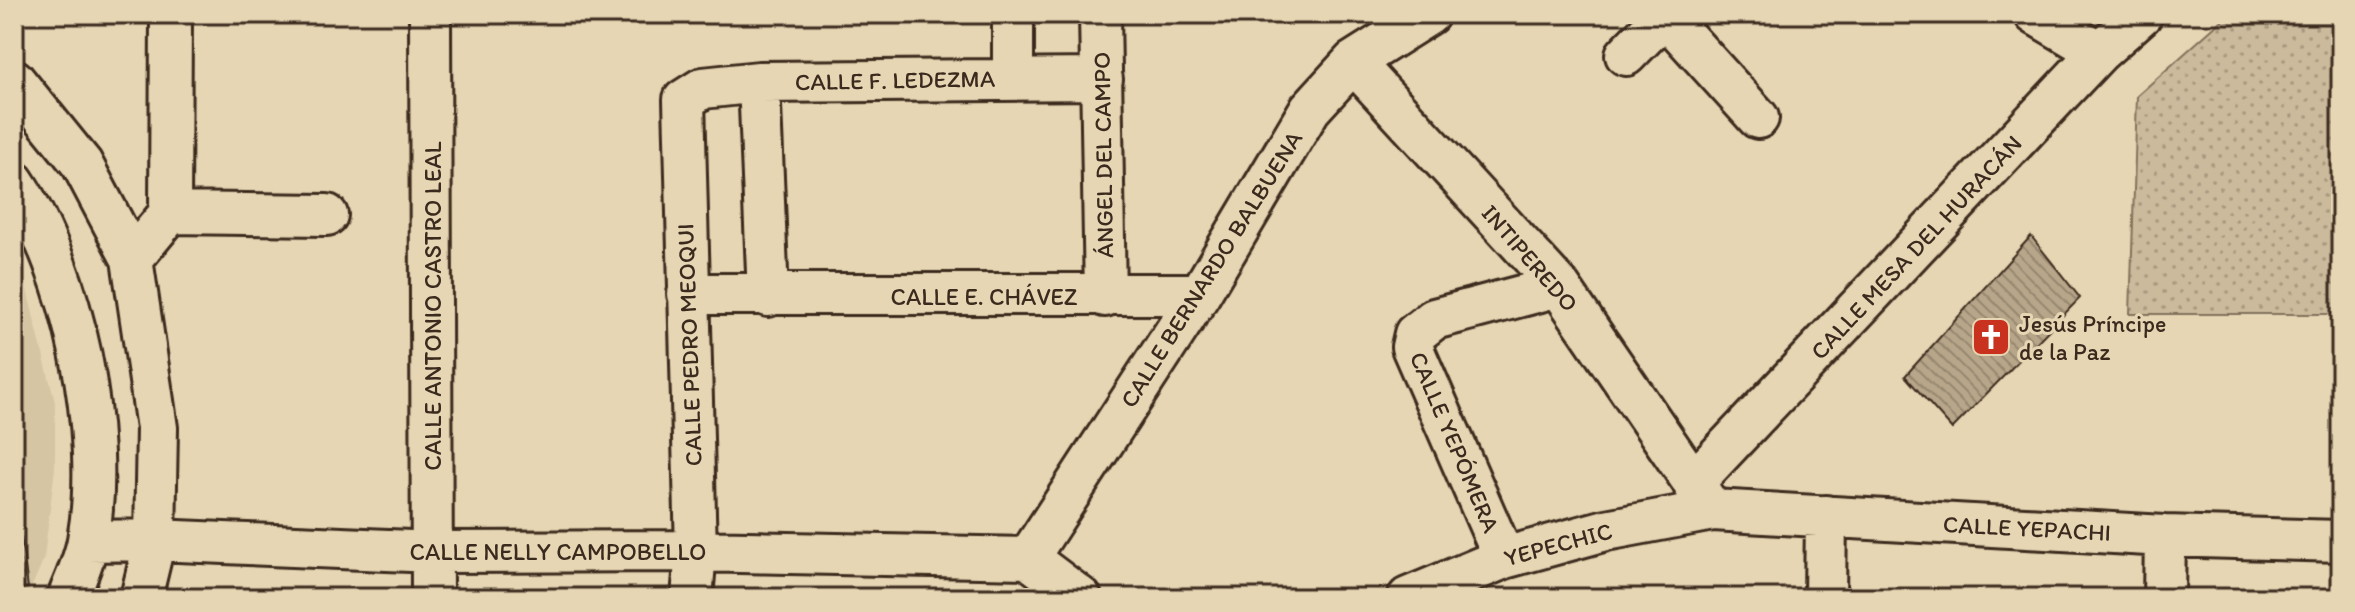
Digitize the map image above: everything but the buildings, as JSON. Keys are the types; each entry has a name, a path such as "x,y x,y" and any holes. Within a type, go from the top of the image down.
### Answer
{"street":[{"path":"132,259 170,213 171,14"},
{"name":"CALLE ANTONIO CASTRO LEAL","path":"430,14 432,598"},
{"path":"1013,14 1013,79"},
{"name":"ÁNGEL DEL CAMPO","path":"1100,14 1105,296"},
{"name":"CALLE BERNARDO BALBUENA","path":"1028,558 1200,294 1310,109 1353,62 1429,14"},
{"path":"2035,14 2099,52"},
{"name":"CALLE MESA DEL HURACÁN","path":"1703,496 2099,52 2142,14"},
{"path":"1626,55 1664,15 1758,118"},
{"name":"INTIPEREDO","path":"1353,62 1559,286 1703,496"},
{"name":"CALLE F. LEDEZMA","path":"689,94 703,88 759,82 1102,79"},
{"path":"14,80 82,164 132,259 157,428 155,540 141,598"},
{"path":"759,82 768,296"},
{"name":"CALLE PEDRO MEOQUI","path":"689,94 682,109 696,551 692,598"},
{"path":"14,182 33,211 58,265 87,395 92,470 88,541 68,598"},
{"path":"170,213 327,215"},
{"name":"CALLE YEPÓMERA","path":"1504,558 1412,347 1415,334 1434,319 1559,286"},
{"name":"CALLE E. CHÁVEZ","path":"688,294 1200,294"},
{"name":"CALLE YEPACHI","path":"1703,496 1826,516 2165,536 2341,541"},
{"name":"YEPECHIC","path":"1408,598 1504,558 1606,530 1703,496"},
{"path":"1825,598 1826,516"},
{"path":"2164,598 2165,536"},
{"name":"CALLE NELLY CAMPOBELLO","path":"88,541 155,540 434,552 696,551 1028,558"},
{"path":"1028,558 1081,598"}],"shaded area":[{"path":"2229,14 2341,14 2341,314 2130,314 2137,96"},
{"path":"14,265 26,286 55,402 55,468 44,558 27,598 14,598"}],"place":[{"name":"Jesús Príncipe de la Paz","path":"1991,337"}]}
